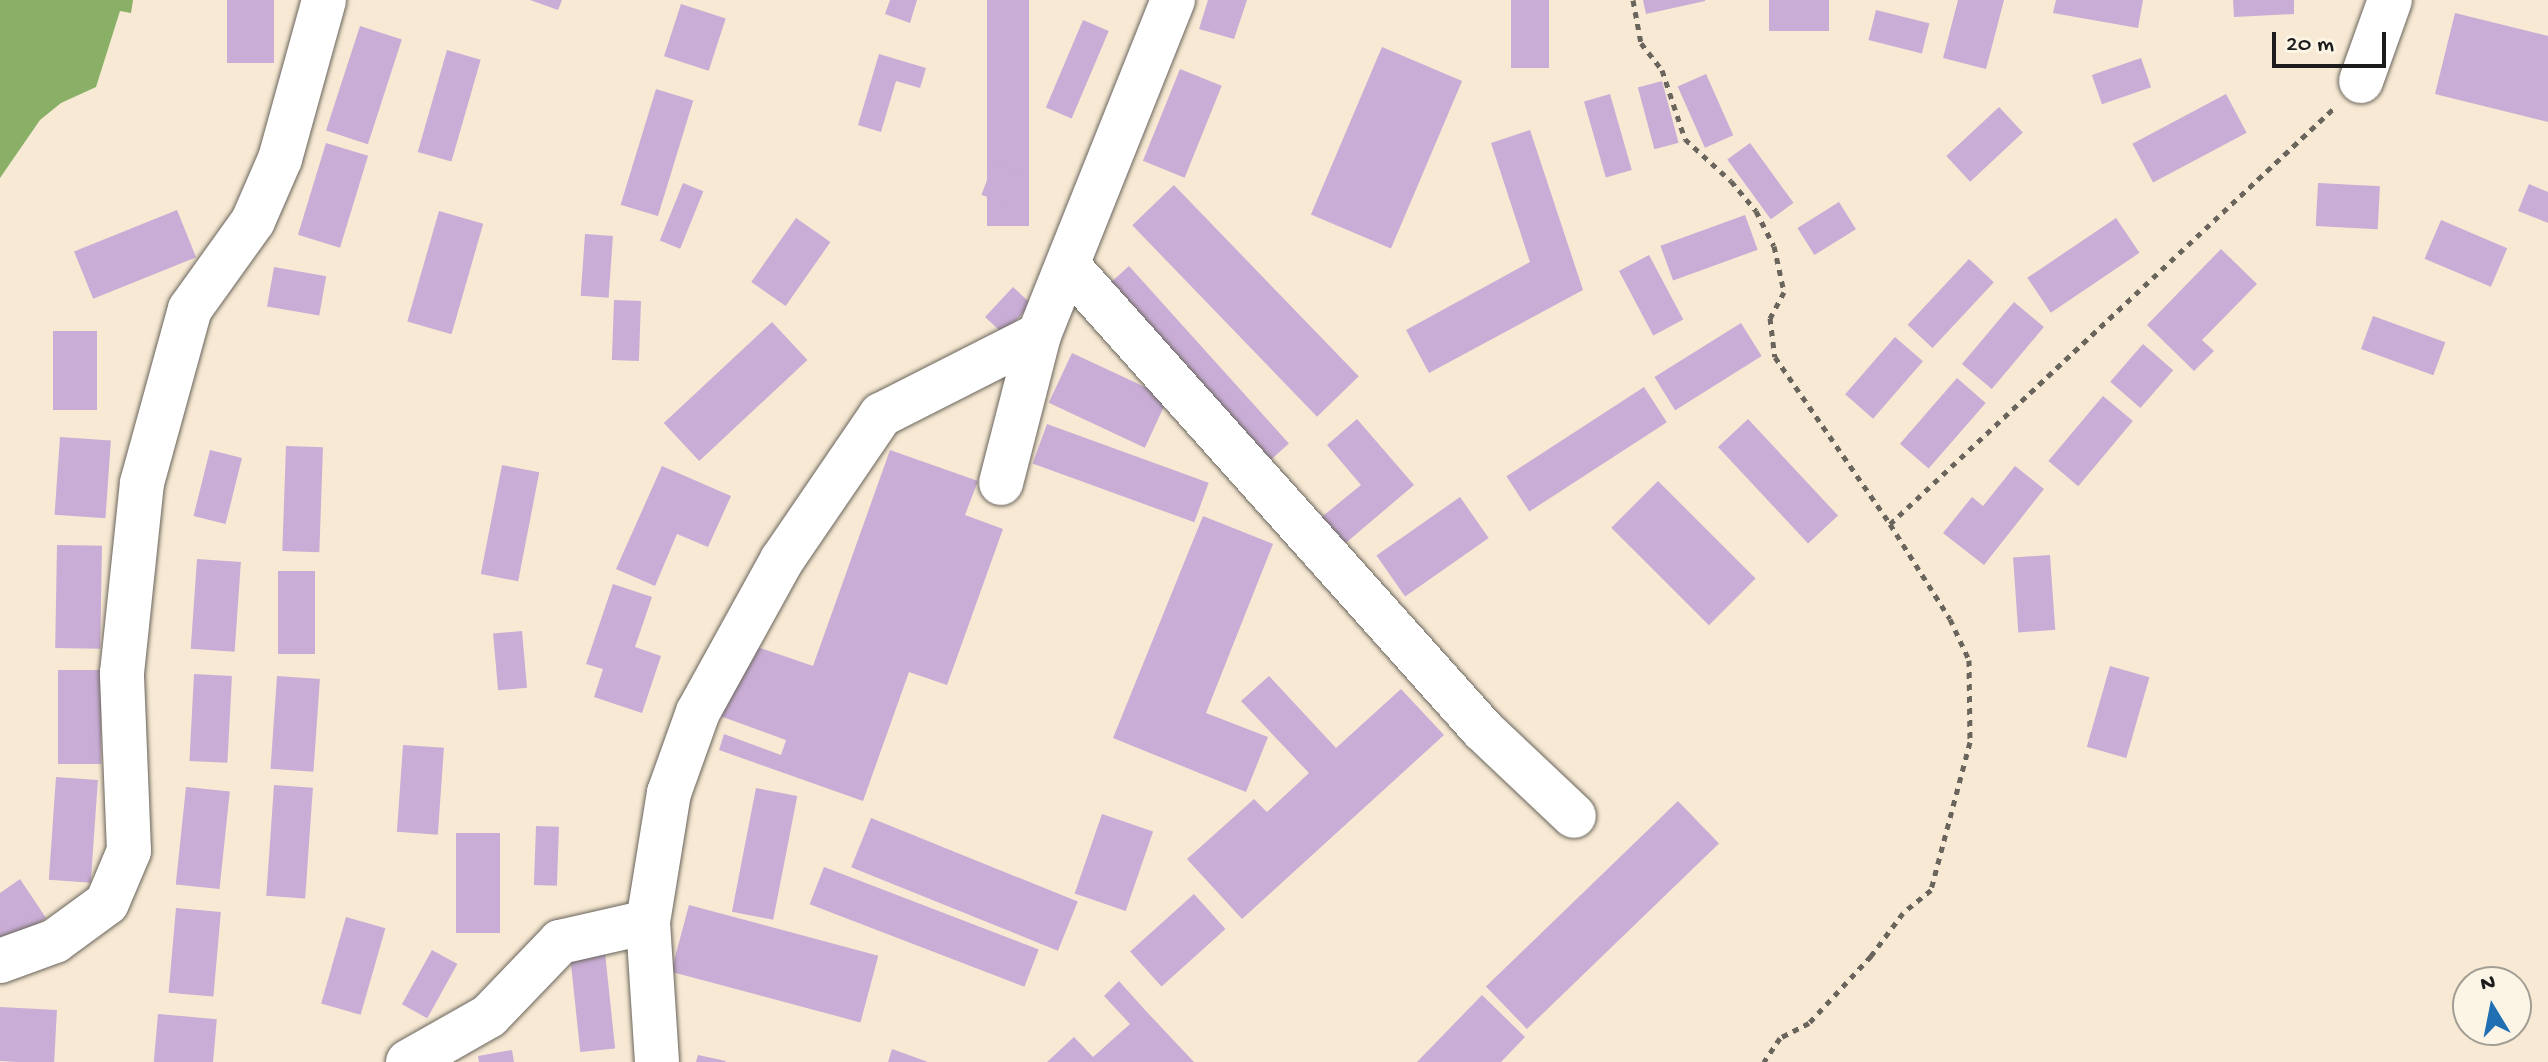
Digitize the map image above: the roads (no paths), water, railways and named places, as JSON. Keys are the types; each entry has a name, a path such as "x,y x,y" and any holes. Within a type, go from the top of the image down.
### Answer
{"street":[{"path":"0,961 55,941 107,903 129,851 122,673 142,483 190,309 253,221 280,159 324,0"},
{"path":"1001,483 1039,335 1069,267 1173,0"},
{"path":"2361,81 2390,0"},
{"path":"1069,267 1483,730 1574,816"},
{"path":"657,1062 648,922 669,793 698,712 782,560 881,415 1039,335"},
{"path":"408,1062 489,1016 560,942 648,922"}]}
